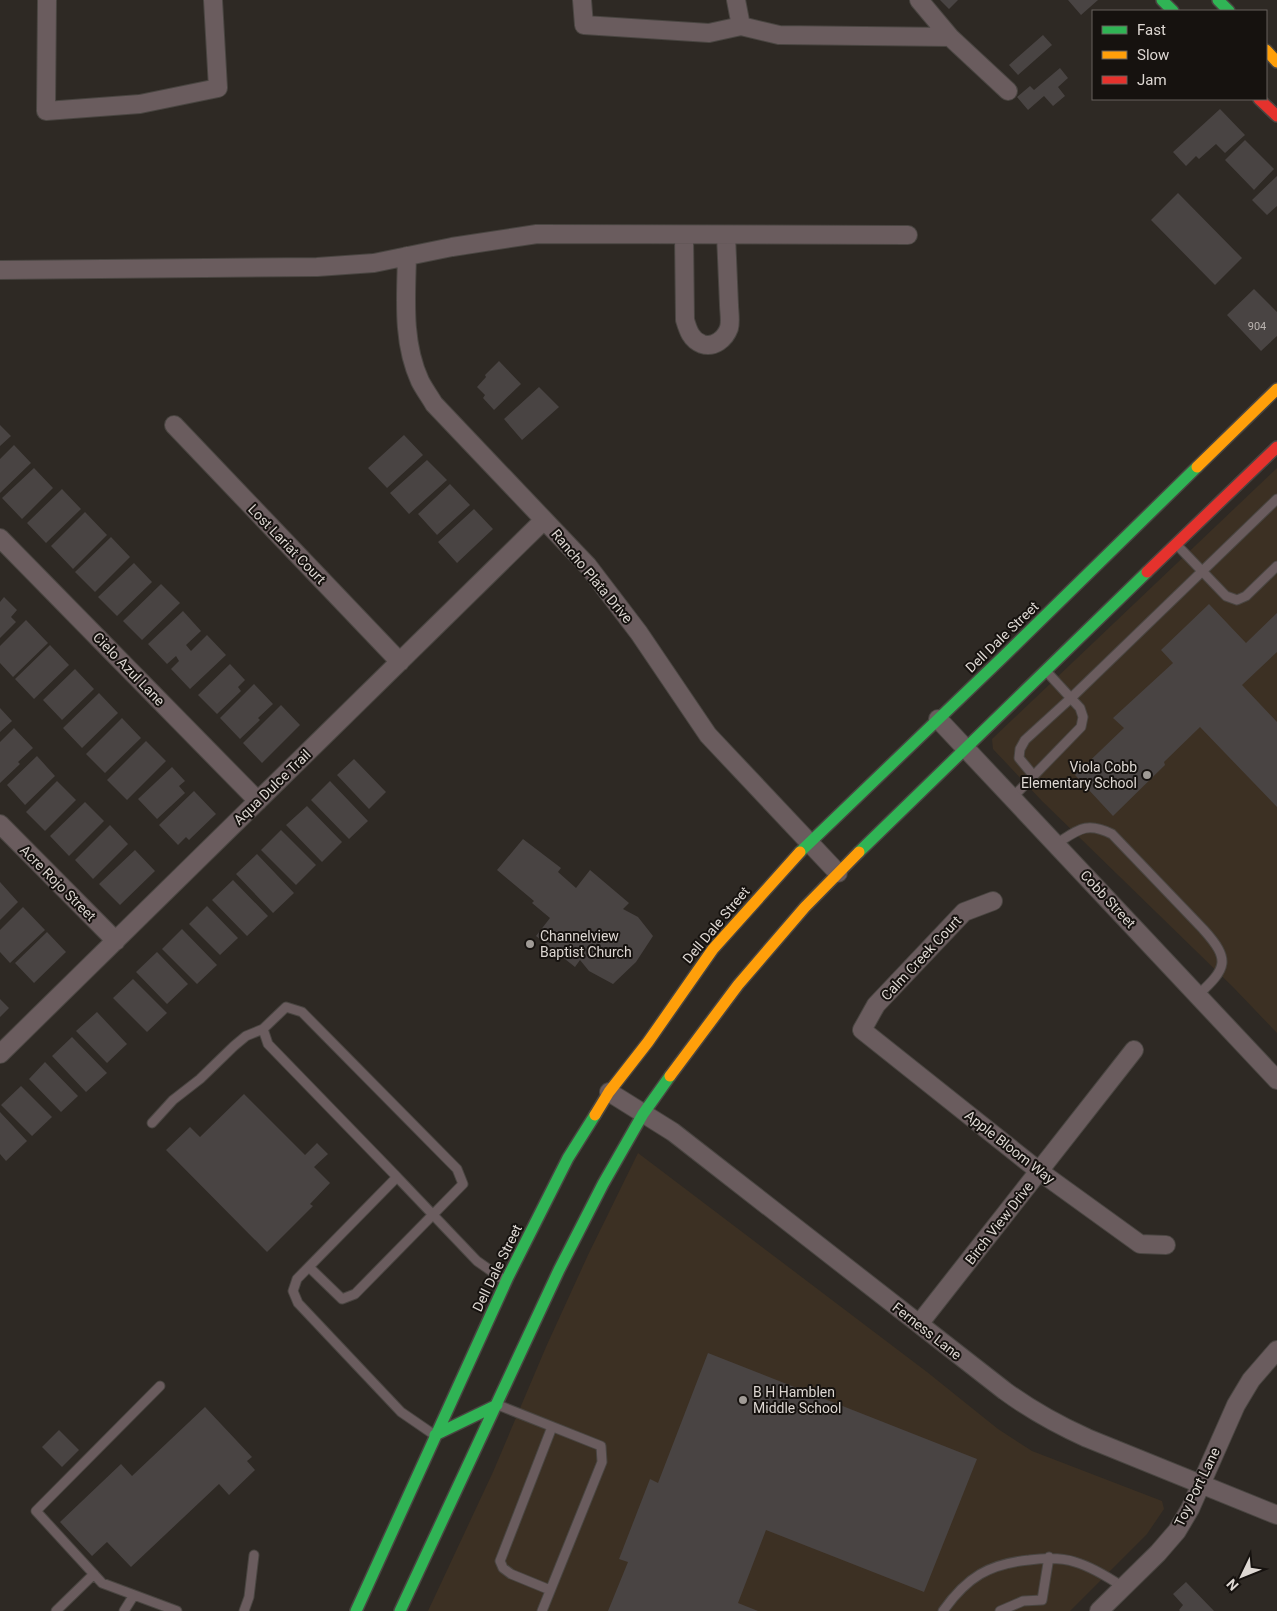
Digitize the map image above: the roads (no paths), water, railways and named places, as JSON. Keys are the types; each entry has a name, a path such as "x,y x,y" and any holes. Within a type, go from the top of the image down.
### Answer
{"main road":[{"path":"1162,0 1172,10"},
{"path":"1218,0 1228,10"},
{"path":"1267,51 1277,62"},
{"path":"1260,100 1277,116"},
{"name":"Dell Dale Street","path":"356,1611 506,1281 568,1158 609,1092 648,1042 713,948 808,842 1150,519 1277,389"},
{"path":"400,1611 559,1270 603,1184 644,1114 686,1053 738,985 805,907 838,873 886,824 1045,671 1173,542 1277,447"},
{"path":"435,1435 497,1405"}],"street":[{"path":"47,0 46,111 140,104 218,88 213,0"},
{"path":"582,0 584,25 709,33 741,26 778,35 950,37"},
{"path":"736,0 741,26"},
{"path":"919,0 950,37 1008,92"},
{"path":"0,270 317,267 374,263 452,247 537,234 908,235"},
{"path":"684,235 685,320 692,337 698,343 712,345 719,341 730,326 726,235"},
{"name":"Rancho Plata Drive","path":"407,256 406,328 410,352 420,382 434,404 588,566 639,633 708,735 838,873"},
{"name":"Lost Lariat Court","path":"174,426 400,662"},
{"name":"Aqua Dulce Trail","path":"0,1054 544,520"},
{"name":"Cielo Azul Lane","path":"0,538 258,801"},
{"name":"Cobb Street","path":"938,719 1277,1080"},
{"name":"Acre Rojo Street","path":"0,824 116,941"},
{"name":"Calm Creek Court","path":"862,1030 876,1005 964,912 993,901"},
{"name":"Apple Bloom Way","path":"862,1030 1039,1171 1140,1244 1166,1245"},
{"name":"Birch View Drive","path":"919,1324 1134,1050"},
{"name":"Ferness Lane","path":"609,1092 673,1132 1005,1392 1031,1410 1087,1438 1277,1515"},
{"name":"Toy Port Lane","path":"1099,1611 1158,1553 1176,1531 1190,1509 1236,1406 1251,1380 1277,1350"}],"lane":[{"path":"1033,775 1019,758 1020,750 1025,740 1277,499"},
{"path":"1173,542 1226,596 1237,600 1246,596 1277,566"},
{"path":"1012,798 1081,727 1083,717 1080,708 1045,671"},
{"path":"1056,844 1077,830 1088,827 1100,828 1112,834 1203,929 1216,944 1222,959 1220,971 1198,995"},
{"path":"152,1123 173,1100 200,1079 246,1036 263,1029 286,1007 302,1012 457,1169 463,1184 355,1294 342,1300 309,1267"},
{"path":"263,1029 268,1044 477,1261 506,1281"},
{"path":"397,1177 297,1280 293,1291 298,1303 401,1412 435,1435"},
{"path":"160,1386 36,1511 102,1583 177,1611"},
{"path":"497,1405 601,1446 602,1462 542,1611"},
{"path":"550,1590 511,1574 503,1568 500,1561 552,1427"},
{"path":"244,1611 249,1598 254,1555"},
{"path":"943,1611 951,1599 969,1581 987,1569 1010,1562 1048,1557 1074,1561 1098,1572 1123,1587"},
{"path":"1000,1611 1023,1601 1042,1600 1048,1557"},
{"path":"56,1611 94,1574"},
{"path":"124,1611 134,1594"}],"place":[{"name":"Viola Cobb Elementary School","path":"1147,775"},
{"name":"Channelview Baptist Church","path":"530,944"},
{"name":"B H Hamblen Middle School","path":"743,1400"}]}
